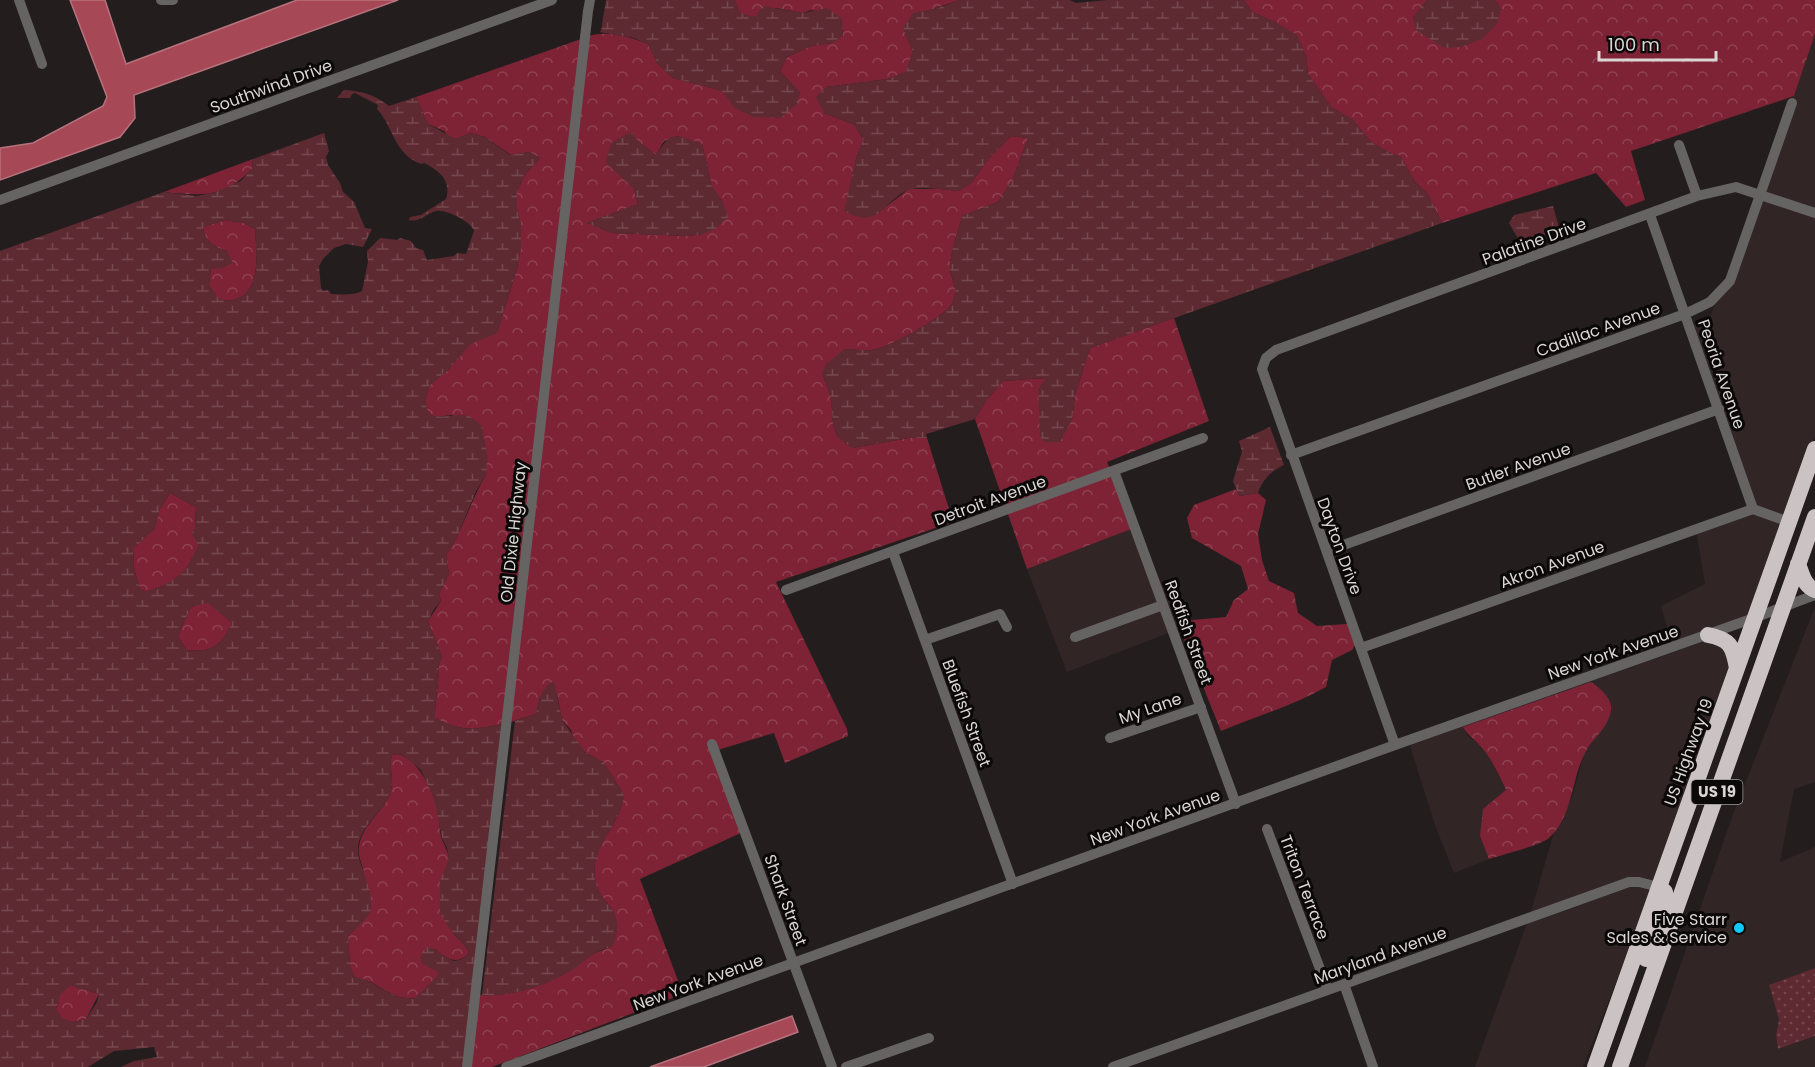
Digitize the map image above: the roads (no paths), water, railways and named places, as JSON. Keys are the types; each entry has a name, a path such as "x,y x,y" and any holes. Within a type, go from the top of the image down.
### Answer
{"highway":[{"name":"US Highway 19","path":"1595,1067 1815,448"},
{"name":"US 19","path":"1620,1067 1815,518"},
{"path":"1798,564 1807,585 1815,590"},
{"path":"1707,635 1722,638 1730,645 1735,653 1737,668"},
{"path":"1682,892 1676,873 1701,801 1697,779"},
{"path":"1639,1012 1640,977 1666,902 1665,892 1659,887"},
{"path":"1602,1048 1607,1067"}],"street":[{"path":"19,0 42,64"},
{"path":"161,0 174,0"},
{"name":"Southwind Drive","path":"0,200 552,0"},
{"name":"Old Dixie Highway","path":"467,1067 590,0"},
{"name":"Cadillac Avenue","path":"1291,455 1685,314 1710,302 1730,281 1792,103"},
{"path":"1679,145 1697,196"},
{"name":"Palatine Drive","path":"1266,358 1276,350 1697,196 1736,187 1815,213"},
{"name":"Peoria Avenue","path":"1650,215 1754,509"},
{"name":"Dayton Drive","path":"1266,358 1262,369 1395,745"},
{"name":"Butler Avenue","path":"1327,552 1719,409"},
{"name":"Detroit Avenue","path":"786,590 1203,438"},
{"name":"Redfish Street","path":"1114,471 1236,804"},
{"path":"1754,509 1789,522"},
{"name":"Akron Avenue","path":"1361,648 1754,509"},
{"name":"Bluefish Street","path":"893,552 1013,884"},
{"name":"New York Avenue","path":"506,1067 1815,595"},
{"path":"1076,637 1163,605"},
{"path":"924,640 999,614 1007,627"},
{"name":"My Lane","path":"1110,738 1201,707"},
{"name":"Shark Street","path":"712,744 832,1067"},
{"name":"Triton Terrace","path":"1267,829 1328,990"},
{"name":"Maryland Avenue","path":"1113,1067 1629,882 1659,887"},
{"path":"1344,984 1373,1067"},
{"path":"846,1067 929,1038"},
{"path":"1146,1055 1150,1067"}],"place":[{"name":"Five Starr Sales & Service","path":"1739,928"}]}
